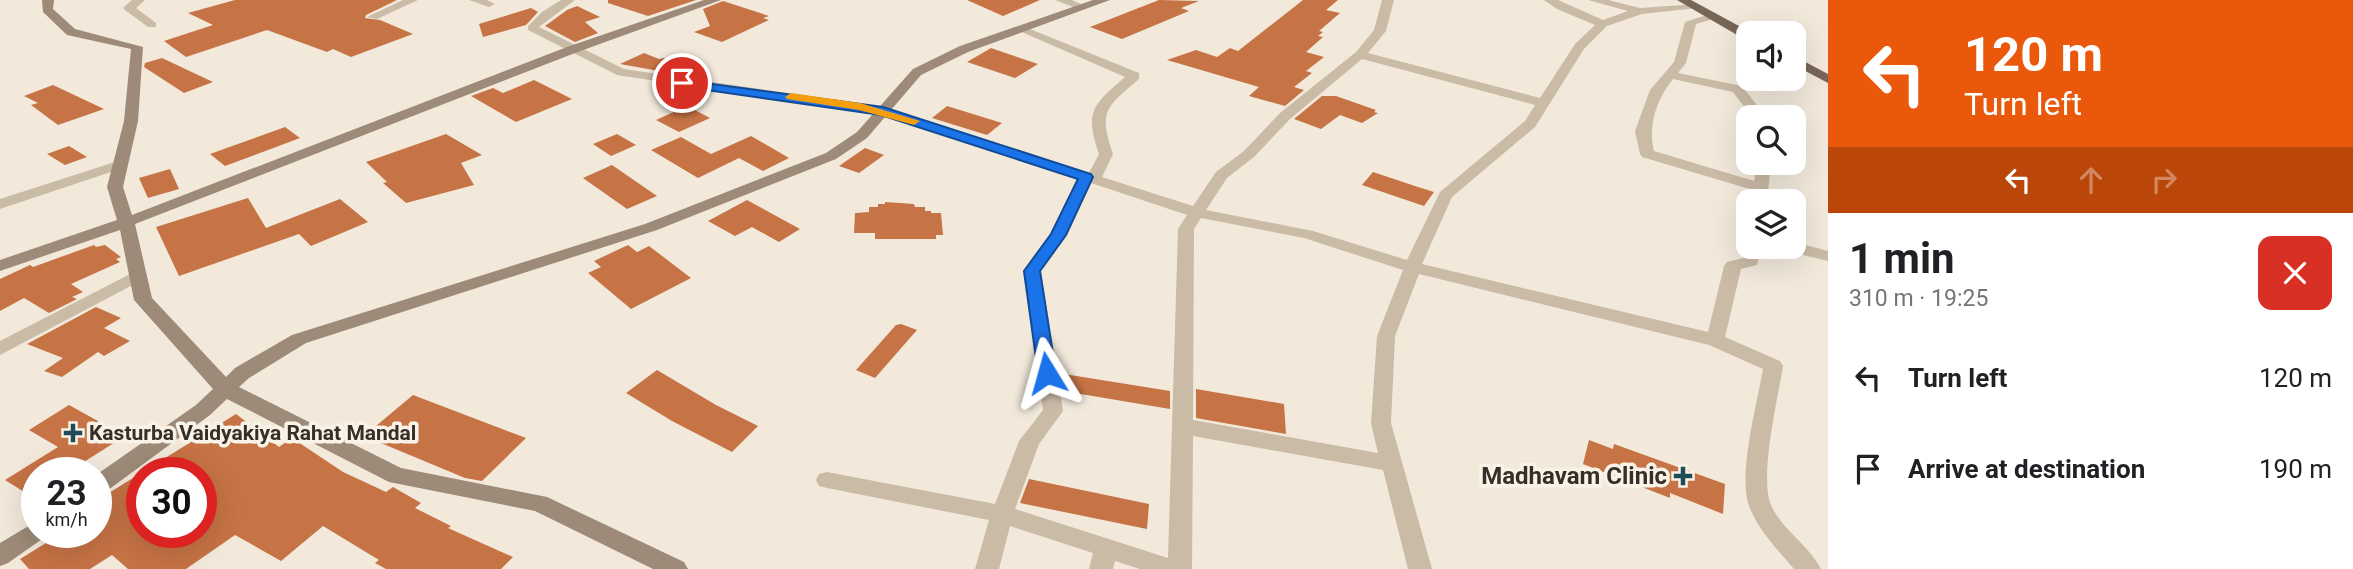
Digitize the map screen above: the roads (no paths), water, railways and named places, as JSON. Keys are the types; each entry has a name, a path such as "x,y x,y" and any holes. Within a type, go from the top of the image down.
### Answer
{"main road":[{"path":"1688,3 1736,29"},
{"path":"1806,67 1828,79"}],"street":[{"path":"48,0 47,10 71,32 137,47 131,121 115,187 126,222 143,299 225,389 397,476 539,503 676,569"},
{"path":"139,0 129,8 152,25"},
{"path":"373,17 412,0"},
{"path":"475,0 489,4"},
{"path":"569,0 547,14 532,29 621,72 883,111 1196,213 1307,234 1412,267 1715,340 1773,366 1759,449 1759,503 1809,569"},
{"path":"0,266 126,222 571,50 715,0"},
{"path":"1061,0 1082,7"},
{"path":"112,475 203,410 242,373 299,339 651,227 831,156 862,135 917,72 964,49 1104,0"},
{"path":"1180,569 1186,229 1221,175 1249,154 1285,116 1360,55 1380,30 1388,0"},
{"path":"1550,0 1561,8 1603,24"},
{"path":"1594,0 1640,12"},
{"path":"1420,569 1381,423 1385,336 1412,267 1446,195 1531,124 1579,47 1603,24 1640,12 1688,3"},
{"path":"1713,16 1691,22 1680,64 1657,90 1642,131 1647,154 1743,189"},
{"path":"987,569 1002,514 1030,441 1054,411 1032,271 1059,235 1106,154 1097,128 1103,103 1134,76 1021,29"},
{"path":"1360,55 1544,103"},
{"path":"1670,75 1737,89 1750,105"},
{"path":"0,204 121,164"},
{"path":"1806,250 1828,256"},
{"path":"1715,340 1732,266 1751,259"},
{"path":"0,349 138,275"},
{"path":"1182,425 1392,464"},
{"path":"827,480 1002,514 1104,558 1170,569"},
{"path":"0,556 21,541"}],"place":[{"name":"Kasturba Vaidyakiya Rahat Mandal","path":"73,433"},
{"name":"Madhavam Clinic","path":"1683,476"}]}
